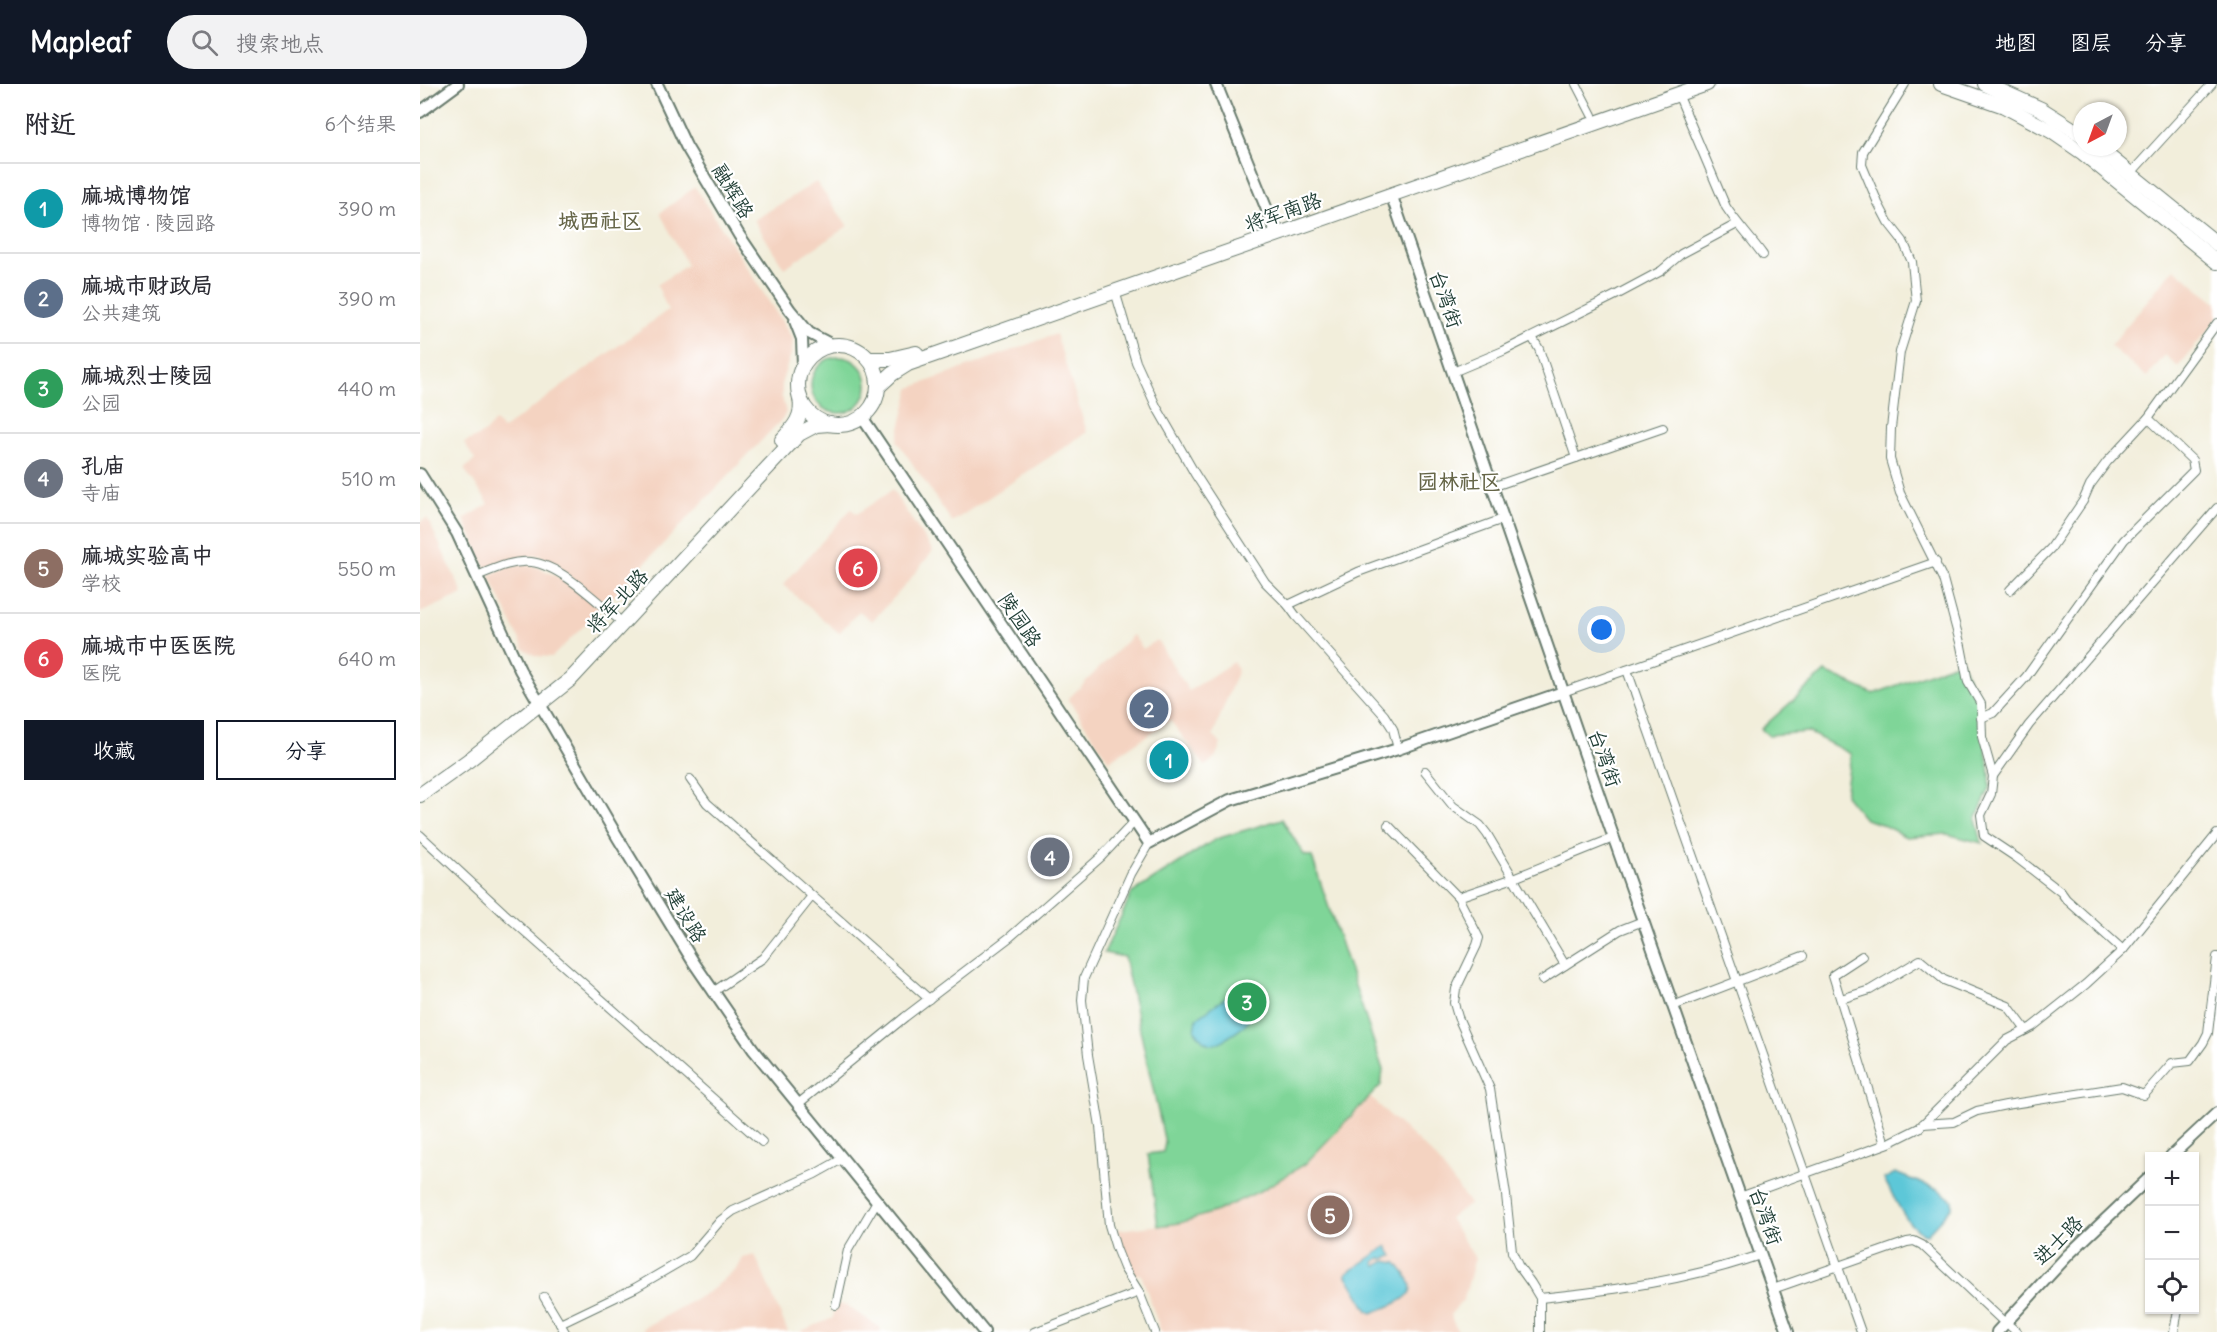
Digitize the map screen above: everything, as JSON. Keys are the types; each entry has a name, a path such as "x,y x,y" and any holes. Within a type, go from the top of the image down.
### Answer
{"highway":[{"name":"将军南路","path":"870,359 890,359 910,355 1592,115 1679,89 1707,84"},
{"path":"1941,84 2004,106 2051,131 2083,153 2217,262"},
{"path":"1985,84 2041,109 2073,129"},
{"name":"将军南路","path":"879,386 908,364 1391,194 1679,89"},
{"path":"2108,156 2217,244"},
{"path":"832,345 852,347 870,359 877,372 879,386 876,400 862,417 850,423 830,424 812,415 800,398 799,377 803,365 818,350 832,345"},
{"name":"将军北路","path":"420,795 469,760 538,701 793,428 800,416 800,398"},
{"name":"将军北路","path":"420,784 571,679 799,434 816,426 830,424"}],"street":[{"name":"融辉路","path":"657,84 706,182 790,310"},
{"path":"1216,84 1274,227"},
{"path":"1576,84 1592,115"},
{"path":"1905,84 1863,152 1862,165 1883,213 1903,241 1912,262 1916,301 1900,352 1891,428 1890,459 1900,493 1943,579 1968,682 1981,704 1982,737 1993,776 1991,794 1981,815 1984,836 2061,892 2123,950"},
{"path":"2130,174 2212,84"},
{"path":"420,112 454,85"},
{"path":"1679,89 1726,207 1763,255"},
{"name":"台湾街","path":"1391,194 1613,838 1788,1332"},
{"path":"1453,372 1532,337 1661,271 1681,254 1737,224"},
{"path":"1115,291 1136,362 1156,406 1195,474 1265,582 1288,605 1384,715 1393,729 1398,748"},
{"path":"790,310 809,333 832,345"},
{"path":"790,310 802,339 803,365"},
{"path":"2010,590 2051,548 2084,501 2090,485 2107,462 2148,418 2217,323"},
{"path":"1532,337 1539,349 1576,458"},
{"name":"陵园路","path":"862,417 1149,843"},
{"path":"1981,718 1993,713 2026,677 2124,540 2194,470 2192,460 2148,418"},
{"path":"1492,487 1663,428"},
{"name":"建设路","path":"420,474 446,513 520,670 618,838 713,992 753,1049 984,1332"},
{"path":"1993,776 2029,725 2217,508"},
{"path":"1288,605 1358,572 1503,519"},
{"path":"477,576 514,563 531,562 545,566 559,573 617,618"},
{"path":"1155,1332 1139,1292 1124,1268 1109,1225 1100,1126 1088,1055 1082,999 1084,978 1131,874 1149,843 1230,800 1398,748 1936,562"},
{"path":"1628,669 1861,1332"},
{"path":"1425,771 1453,806 1480,825 1565,965"},
{"path":"690,779 706,803 929,999"},
{"path":"798,1104 1010,937 1101,857 1134,822"},
{"path":"1388,825 1458,897 1479,938 1478,945 1456,989 1454,1003 1492,1096 1512,1252 1540,1298 1540,1332"},
{"path":"1740,1197 1885,1144 1907,1135 1923,1124 2007,1040 2026,1030 2086,984 2123,950 2217,834"},
{"path":"420,835 504,913 762,1142"},
{"path":"1458,897 1514,878 1613,838"},
{"path":"713,992 764,958 812,896"},
{"path":"1542,980 1620,930 1643,921"},
{"path":"1673,1006 1803,956"},
{"path":"1862,956 1833,975 1885,1144"},
{"path":"1923,1124 1954,1122 1977,1112 2006,1105 2122,1086 2144,1095 2172,1063 2190,1061 2203,1043 2208,1033 2217,957"},
{"path":"1841,999 1870,990 1920,960 1944,980 2008,1006 2026,1030"},
{"path":"2175,1152 2217,1113"},
{"path":"2185,1152 2217,1123"},
{"path":"544,1298 561,1328 690,1256 728,1215 842,1159"},
{"name":"进士路","path":"2010,1328 2069,1254 2145,1182"},
{"name":"进士路","path":"1996,1332 2010,1328 2074,1259 2145,1191"},
{"path":"836,1305 848,1250 877,1201"},
{"path":"1773,1289 1914,1241 1922,1245 2010,1328"},
{"path":"1540,1298 1616,1290 1716,1270 1761,1255"},
{"path":"1035,1332 1139,1292"},
{"path":"2175,1332 2177,1314"}],"shaded area":[{"path":"816,182 848,226 784,268 754,220"},
{"path":"695,187 793,339 792,351 782,381 782,397 786,412 783,418 605,605 540,555 528,556 486,569 464,519 489,504 464,469 475,460 464,443 484,433 495,421 503,429 668,310 657,285 687,265 660,213"},
{"path":"2174,268 2217,303 2217,319 2178,367 2165,355 2147,377 2110,346"},
{"path":"1056,334 1087,432 952,522 897,441 910,388"},
{"path":"892,490 933,551 872,621 859,611 839,633 783,585 851,509 857,514"},
{"path":"427,518 463,594 420,613 420,522"},
{"path":"526,565 537,567 560,578 601,609 552,657 536,656 524,649 489,575 508,567"},
{"path":"1133,635 1143,649 1157,640 1189,691 1233,662 1238,669 1213,735 1221,744 1215,758 1205,766 1170,720 1109,761 1068,699"},
{"path":"1370,1097 1436,1158 1470,1204 1449,1218 1475,1258 1464,1299 1450,1315 1458,1332 1161,1332 1141,1274 1131,1275 1117,1230 1180,1223 1217,1211 1264,1189 1305,1164"},
{"path":"755,1255 788,1332 645,1332 643,1328 710,1291 737,1269 743,1258"},
{"path":"835,1304 845,1305 881,1328 879,1332 799,1332 833,1318"}],"green space":[{"path":"833,357 845,357 855,361 863,369 867,385 863,401 855,409 845,413 833,413 823,409 815,401 811,391 811,379 815,369 823,361"},
{"path":"1961,661 1978,702 1990,775 1990,788 1976,819 1982,843 1947,834 1906,837 1881,824 1865,819 1845,795 1851,754 1808,732 1768,735 1761,729 1825,672 1874,694"},
{"path":"1282,819 1304,855 1312,857 1383,1070 1381,1085 1305,1164 1264,1189 1217,1211 1180,1223 1158,1226 1148,1154 1163,1152 1165,1143 1124,957 1104,953 1132,893 1216,839"}],"water":[{"path":"1233,996 1247,1005 1250,1017 1242,1028 1220,1042 1210,1044 1195,1030 1197,1018 1226,997"},
{"path":"1895,1173 1939,1190 1952,1200 1952,1207 1927,1234 1914,1228 1908,1221 1884,1179"},
{"path":"1387,1246 1393,1256 1382,1259 1381,1257 1374,1262 1376,1266 1385,1261 1397,1263 1408,1278 1411,1289 1404,1299 1372,1313 1368,1311 1346,1274"}],"place":[{"name":"麻城市中医医院","path":"858,568"},
{"name":"麻城市财政局","path":"1149,709"},
{"name":"麻城博物馆","path":"1169,760"},
{"name":"孔庙","path":"1050,857"},
{"name":"麻城烈士陵园","path":"1247,1002"},
{"name":"麻城实验高中","path":"1330,1215"}],"district":[{"name":"城西社区","path":"600,221"},
{"name":"园林社区","path":"1459,482"}]}
